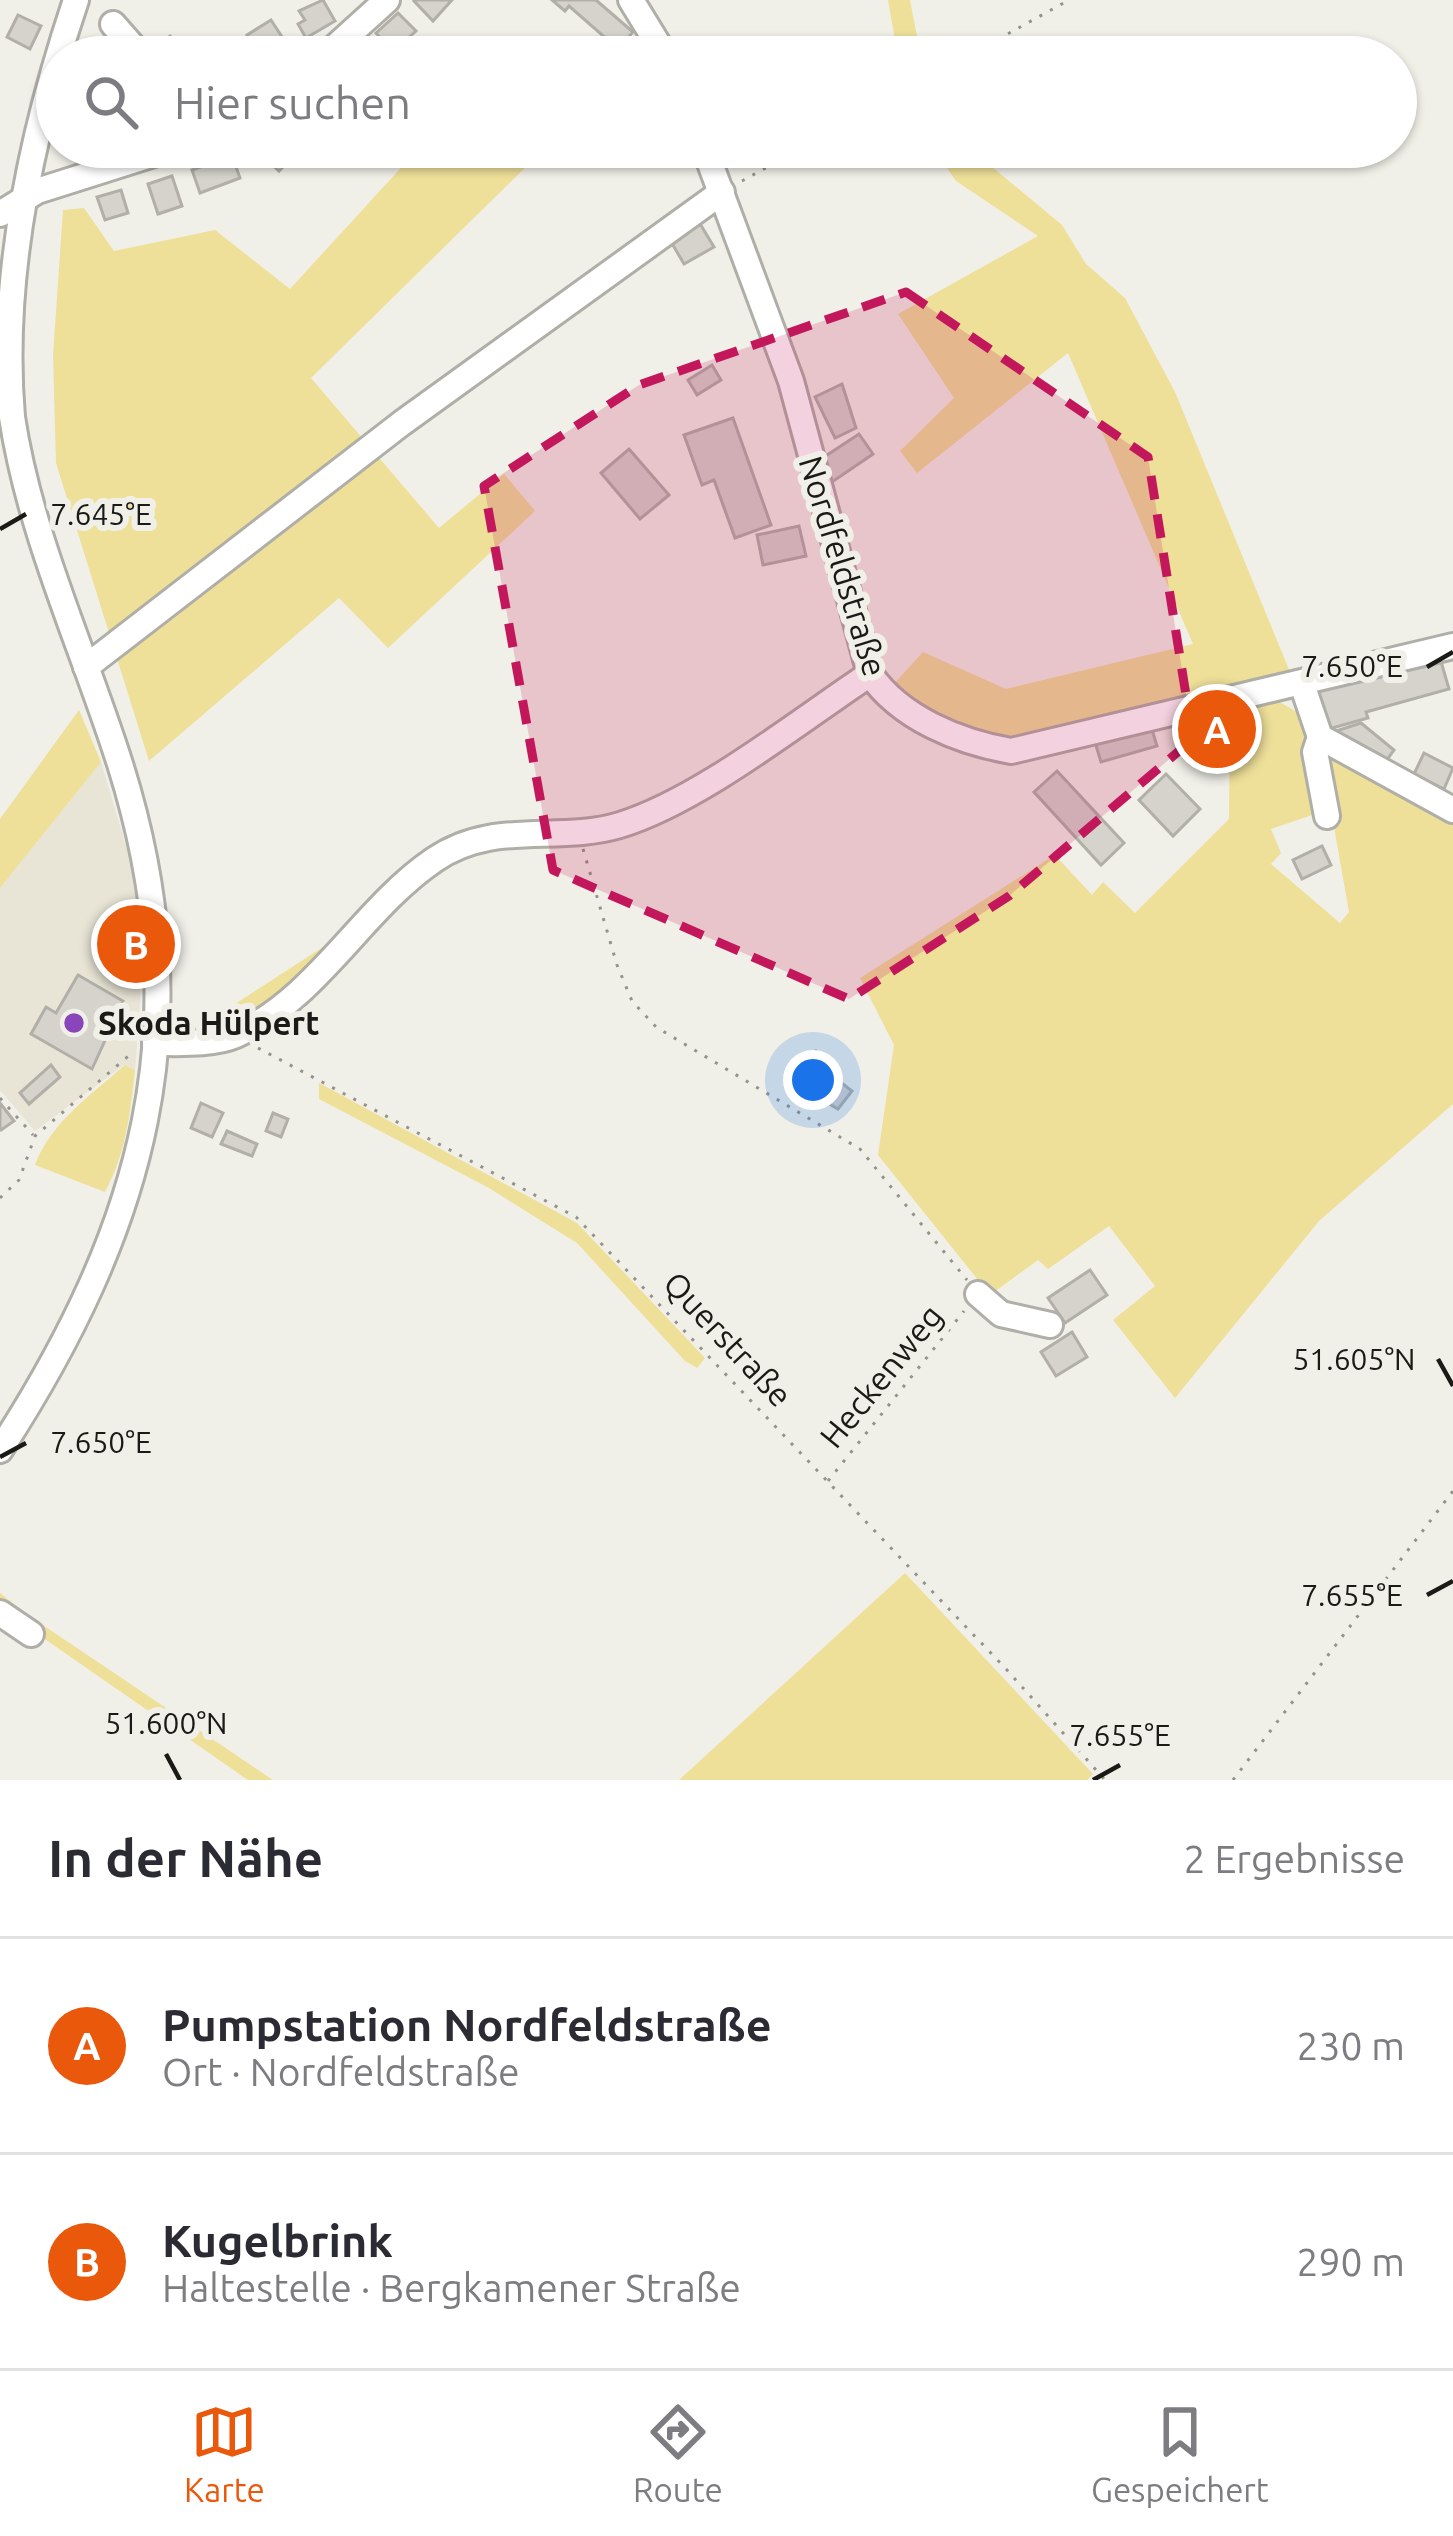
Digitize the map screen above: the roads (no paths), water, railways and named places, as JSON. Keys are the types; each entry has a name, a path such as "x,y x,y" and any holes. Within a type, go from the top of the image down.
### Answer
{"street":[{"path":"65,36 76,0"},
{"path":"347,36 387,0"},
{"path":"631,0 653,36"},
{"path":"113,24 124,36"},
{"path":"0,1450 75,1327 110,1250 140,1152 155,1043 156,948 145,864 120,764 86,667 12,417 12,268 36,133"},
{"path":"0,214 23,201 116,168"},
{"name":"Nordfeldstraße","path":"712,168 791,381 870,674 882,692 931,724 972,743 1011,751 1453,646"},
{"path":"86,667 402,423 722,192"},
{"path":"155,1043 235,1036 290,999 435,859 478,839 515,831 617,826 663,808 870,674"},
{"path":"1302,684 1320,737 1315,752 1327,816"},
{"path":"1320,737 1453,810"},
{"path":"978,1294 1001,1314 1050,1325"},
{"path":"0,1613 31,1634"}],"place":[{"name":"Pumpstation Nordfeldstraße","path":"1217,729"},
{"name":"Kugelbrink","path":"136,944"},
{"name":"Skoda Hülpert","path":"74,1023"}]}
